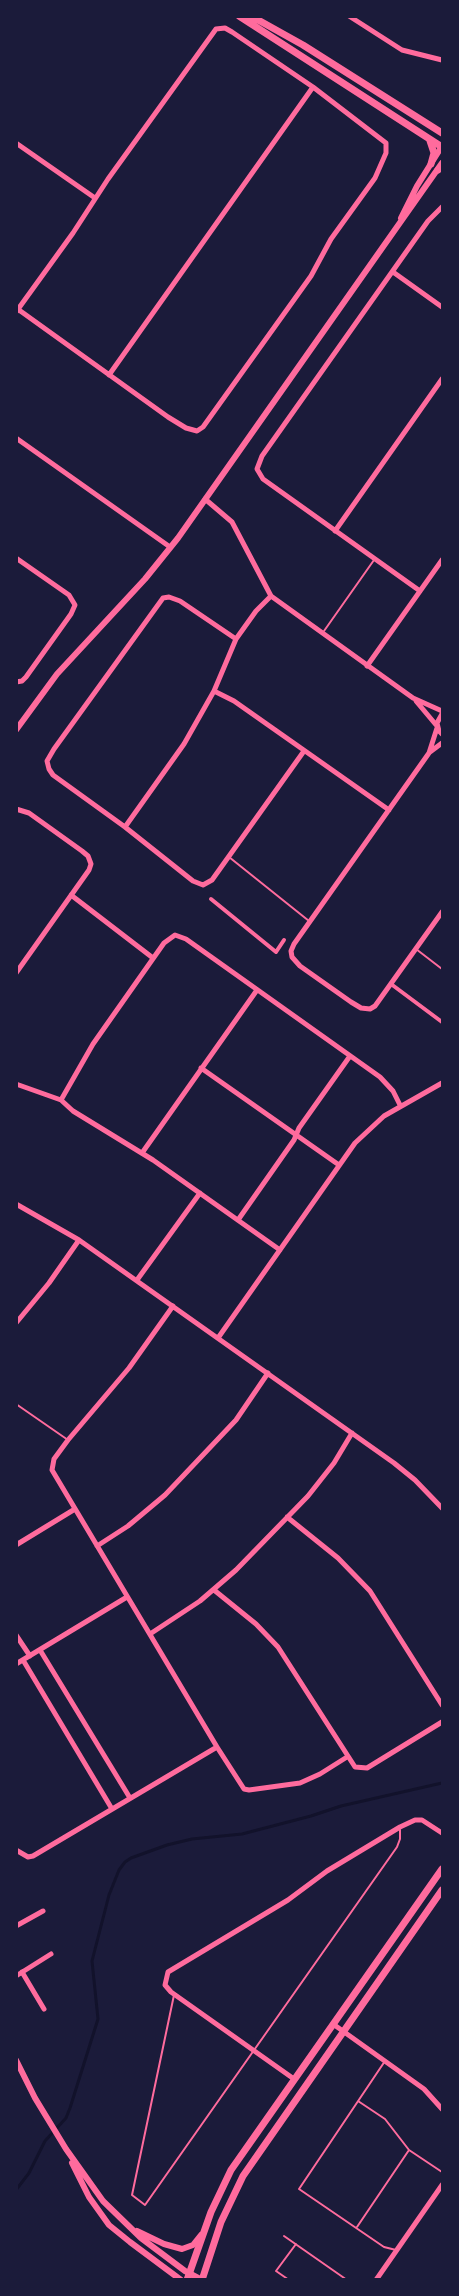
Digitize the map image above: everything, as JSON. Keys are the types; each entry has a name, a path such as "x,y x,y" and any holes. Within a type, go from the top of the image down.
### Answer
{"main road":[{"path":"239,16 442,147"},
{"path":"251,16 303,45 442,134"},
{"path":"434,128 442,127"},
{"path":"429,138 434,153 432,164"},
{"path":"188,2276 218,2195 231,2170 442,1869"},
{"path":"202,2280 220,2222 243,2176 442,1890"}],"street":[{"path":"349,16 402,50 442,60"},
{"path":"225,28 232,32 313,87 384,140 387,148 375,178 331,239 311,276 201,429 196,431 186,428 18,311 95,198 216,29 225,28"},
{"path":"109,375 313,87"},
{"path":"16,143 95,198"},
{"path":"395,232 412,195 442,147"},
{"path":"16,730 57,674 145,579 170,547 440,169 442,163"},
{"path":"420,591 263,479 257,469 258,463 428,221 442,207"},
{"path":"393,272 442,307"},
{"path":"335,531 442,380"},
{"path":"16,438 170,547"},
{"path":"205,499 232,522 271,596 413,698 442,713 429,753"},
{"path":"16,558 69,595 75,605 26,677 16,682"},
{"path":"367,666 442,564"},
{"path":"125,827 184,744 214,691 236,639 256,611 271,596"},
{"path":"236,639 180,601 169,597 163,598 49,757 47,765 53,775 198,884 203,885 212,880 304,751"},
{"path":"214,691 234,701 389,810"},
{"path":"413,698 442,734"},
{"path":"442,743 429,753 310,921 291,951 292,957 300,966 361,1008 370,1009 375,1006 442,912"},
{"path":"16,809 29,813 88,856 90,868 16,973"},
{"path":"71,895 153,958"},
{"path":"211,899 276,952 284,940"},
{"path":"61,1100 79,1064 153,958 169,937 180,936 351,1056 388,1085 400,1105"},
{"path":"391,984 442,1022"},
{"path":"142,1153 257,990"},
{"path":"238,1220 351,1056"},
{"path":"201,1068 339,1165"},
{"path":"218,1338 339,1165 369,1128 400,1105 442,1083"},
{"path":"16,1084 61,1100 74,1111 142,1153 280,1250"},
{"path":"137,1280 200,1193"},
{"path":"16,1204 79,1240 352,1433 415,1480 442,1508"},
{"path":"16,1323 49,1283 79,1240"},
{"path":"174,1306 129,1368 68,1440 51,1467 241,1786 249,1790 300,1783 320,1774 347,1757"},
{"path":"97,1546 128,1526 165,1495 236,1420 268,1374"},
{"path":"150,1634 214,1590 320,1482 352,1433"},
{"path":"16,1545 75,1509"},
{"path":"287,1517 338,1558 370,1591 442,1706"},
{"path":"214,1590 261,1628 278,1647 355,1767 367,1768 442,1722"},
{"path":"16,1664 127,1597"},
{"path":"16,1635 30,1656"},
{"path":"40,1650 130,1798"},
{"path":"23,1660 112,1809"},
{"path":"16,1850 22,1855 33,1856 217,1747"},
{"path":"294,2079 174,1995 168,1989 165,1981 172,1969 288,1900 327,1871 400,1827 415,1820 422,1820 442,1833"},
{"path":"16,1926 43,1911"},
{"path":"44,2009 19,1974 51,1954"},
{"path":"333,2024 424,2089 442,2109"},
{"path":"16,2060 41,2108 96,2192 123,2223 141,2238 188,2276 202,2280"},
{"path":"16,2066 22,2073"},
{"path":"66,2149 88,2197 102,2217 130,2242 181,2280"},
{"path":"376,2280 442,2185"},
{"path":"123,2223 146,2236 182,2249 193,2245 203,2234"}],"lane":[{"path":"322,633 375,559"},
{"path":"229,857 310,921"},
{"path":"416,949 442,969"},
{"path":"16,1404 68,1440"},
{"path":"174,1995 132,2195 145,2205 397,1847 400,1827"},
{"path":"385,2061 298,2189 384,2247 396,2250"},
{"path":"358,2101 385,2119 409,2150 442,2172"},
{"path":"356,2228 409,2150"},
{"path":"284,2236 347,2280"},
{"path":"289,2280 276,2271 296,2244"}],"waterway":[{"path":"16,2190 29,2173 45,2141 66,2118 70,2108 98,2019 92,1961 109,1895 119,1870 125,1862 167,1845 192,1839 242,1834 341,1806 442,1783"}]}
